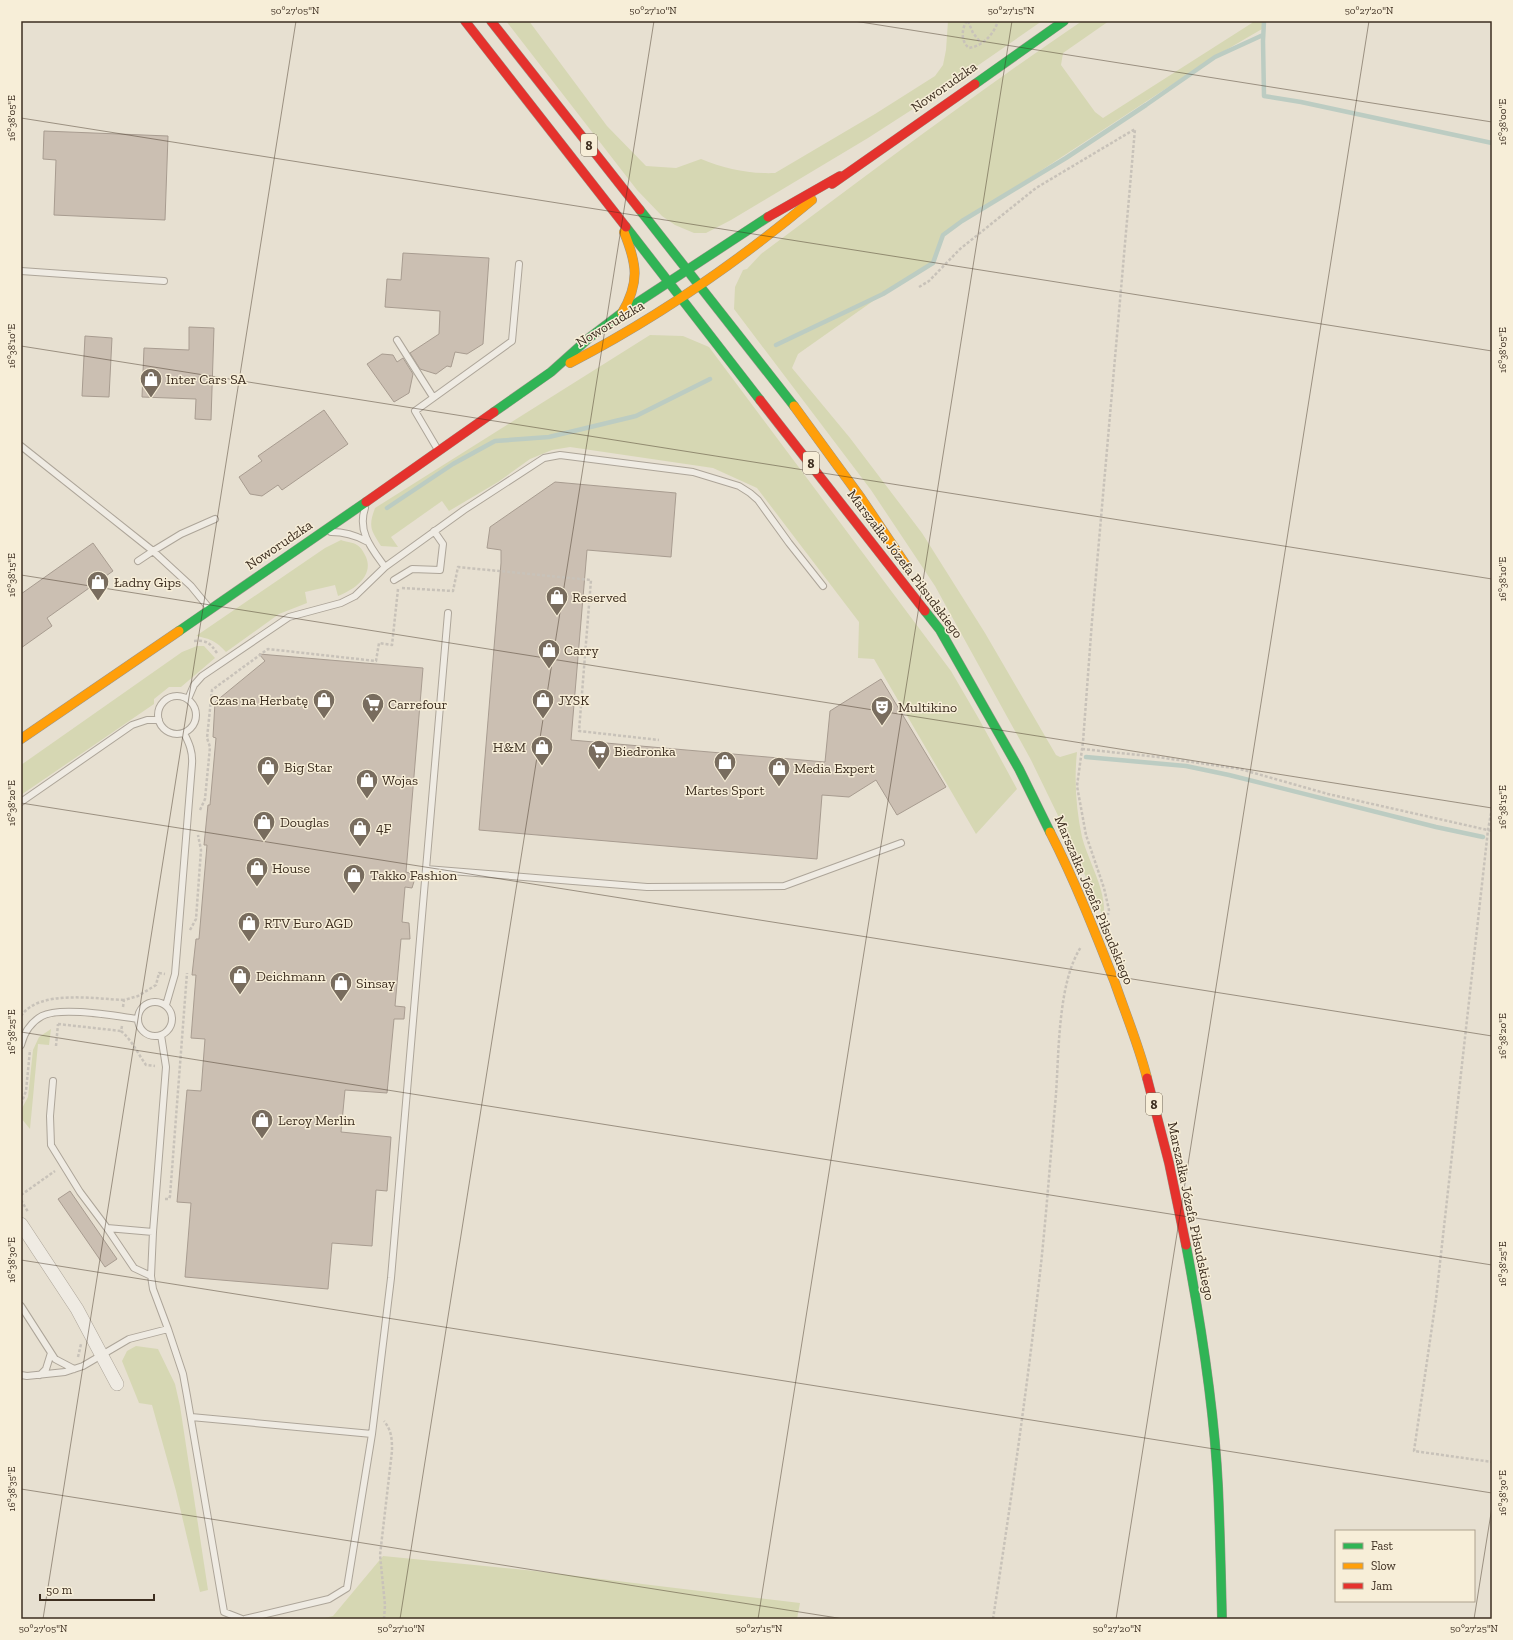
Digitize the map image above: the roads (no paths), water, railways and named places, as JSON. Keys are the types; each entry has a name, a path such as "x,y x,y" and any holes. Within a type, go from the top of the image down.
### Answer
{"main road":[{"name":"8","path":"465,21 681,297"},
{"name":"8","path":"491,21 699,285"},
{"name":"Noworudzka","path":"21,739 322,533 551,372 589,338 621,314 769,216 840,176 1064,21"},
{"name":"Noworudzka","path":"551,372 598,349 699,285 778,230 840,176"},
{"path":"617,216 636,266 636,279 633,289 628,304 621,314"},
{"name":"Marszałka Józefa Piłsudskiego","path":"699,285 826,450 878,522 910,573"},
{"name":"Marszałka Józefa Piłsudskiego","path":"681,297 940,630 1019,769 1042,813 1063,857 1096,934 1143,1062 1169,1163 1194,1286 1209,1384 1215,1446 1219,1501 1222,1619"},
{"name":"8","path":"918,588 940,630"}],"street":[{"path":"21,1224 77,1309 117,1384"}],"lane":[{"path":"439,451 415,410 512,342 519,264"},
{"path":"21,271 164,281"},
{"path":"397,340 434,397"},
{"path":"21,446 153,551 191,586 210,610"},
{"path":"188,699 194,685 202,676 289,617 340,603 355,596 385,567 434,531 544,458 560,455 693,472 739,486 758,500 789,544 823,586"},
{"path":"368,501 363,515 362,527 366,541 385,567"},
{"path":"138,561 181,534 215,519"},
{"path":"394,580 412,569 440,570 444,544 434,531"},
{"path":"322,533 340,532 354,535 366,541"},
{"path":"161,1035 166,1067 155,1198 151,1276 153,1289 183,1374 224,1612 244,1619 329,1599 347,1588 372,1434 391,1278 448,613"},
{"path":"179,696 188,699 194,706 196,720 192,728 184,733 176,734 168,732 162,727 159,720 159,711 166,700 179,696"},
{"path":"21,802 132,725 147,720 159,720"},
{"path":"166,1005 174,974 177,950 192,764 190,745 184,733"},
{"path":"426,869 647,887 784,886 901,844"},
{"path":"158,1002 166,1005 172,1019 169,1029 161,1035 152,1036 145,1033 140,1027 138,1019 142,1008 148,1004 158,1002"},
{"path":"21,1045 23,1037 31,1024 41,1016 52,1012 78,1012 138,1019"},
{"path":"53,1081 50,1116 50,1145 80,1192 134,1268 151,1276"},
{"path":"106,1228 153,1232"},
{"path":"21,1306 55,1359 74,1369"},
{"path":"21,1375 40,1375 65,1372 74,1369 129,1340 168,1329"},
{"path":"40,1375 46,1369 51,1353"},
{"path":"191,1417 372,1434"}],"waterway":[{"path":"1264,21 1264,96 1301,102 1492,143"},
{"path":"776,345 883,294 933,263 943,235 962,221 1066,158 1215,57 1263,35"},
{"path":"387,508 453,464 495,441 549,437 636,416 710,379"},
{"path":"1086,757 1186,766 1229,775 1436,827 1483,837"}],"place":[{"name":"Inter Cars SA","path":"151,398"},
{"name":"Ładny Gips","path":"98,602"},
{"name":"Reserved","path":"557,616"},
{"name":"Carry","path":"549,670"},
{"name":"Czas na Herbatę","path":"324,720"},
{"name":"JYSK","path":"543,720"},
{"name":"Carrefour","path":"373,724"},
{"name":"Multikino","path":"882,726"},
{"name":"H&M","path":"542,766"},
{"name":"Biedronka","path":"599,770"},
{"name":"Martes Sport","path":"725,782"},
{"name":"Big Star","path":"268,786"},
{"name":"Media Expert","path":"779,788"},
{"name":"Wojas","path":"367,800"},
{"name":"Douglas","path":"264,842"},
{"name":"4F","path":"360,848"},
{"name":"House","path":"257,888"},
{"name":"Takko Fashion","path":"354,894"},
{"name":"RTV Euro AGD","path":"249,942"},
{"name":"Deichmann","path":"240,996"},
{"name":"Sinsay","path":"341,1002"},
{"name":"Leroy Merlin","path":"262,1140"}]}
